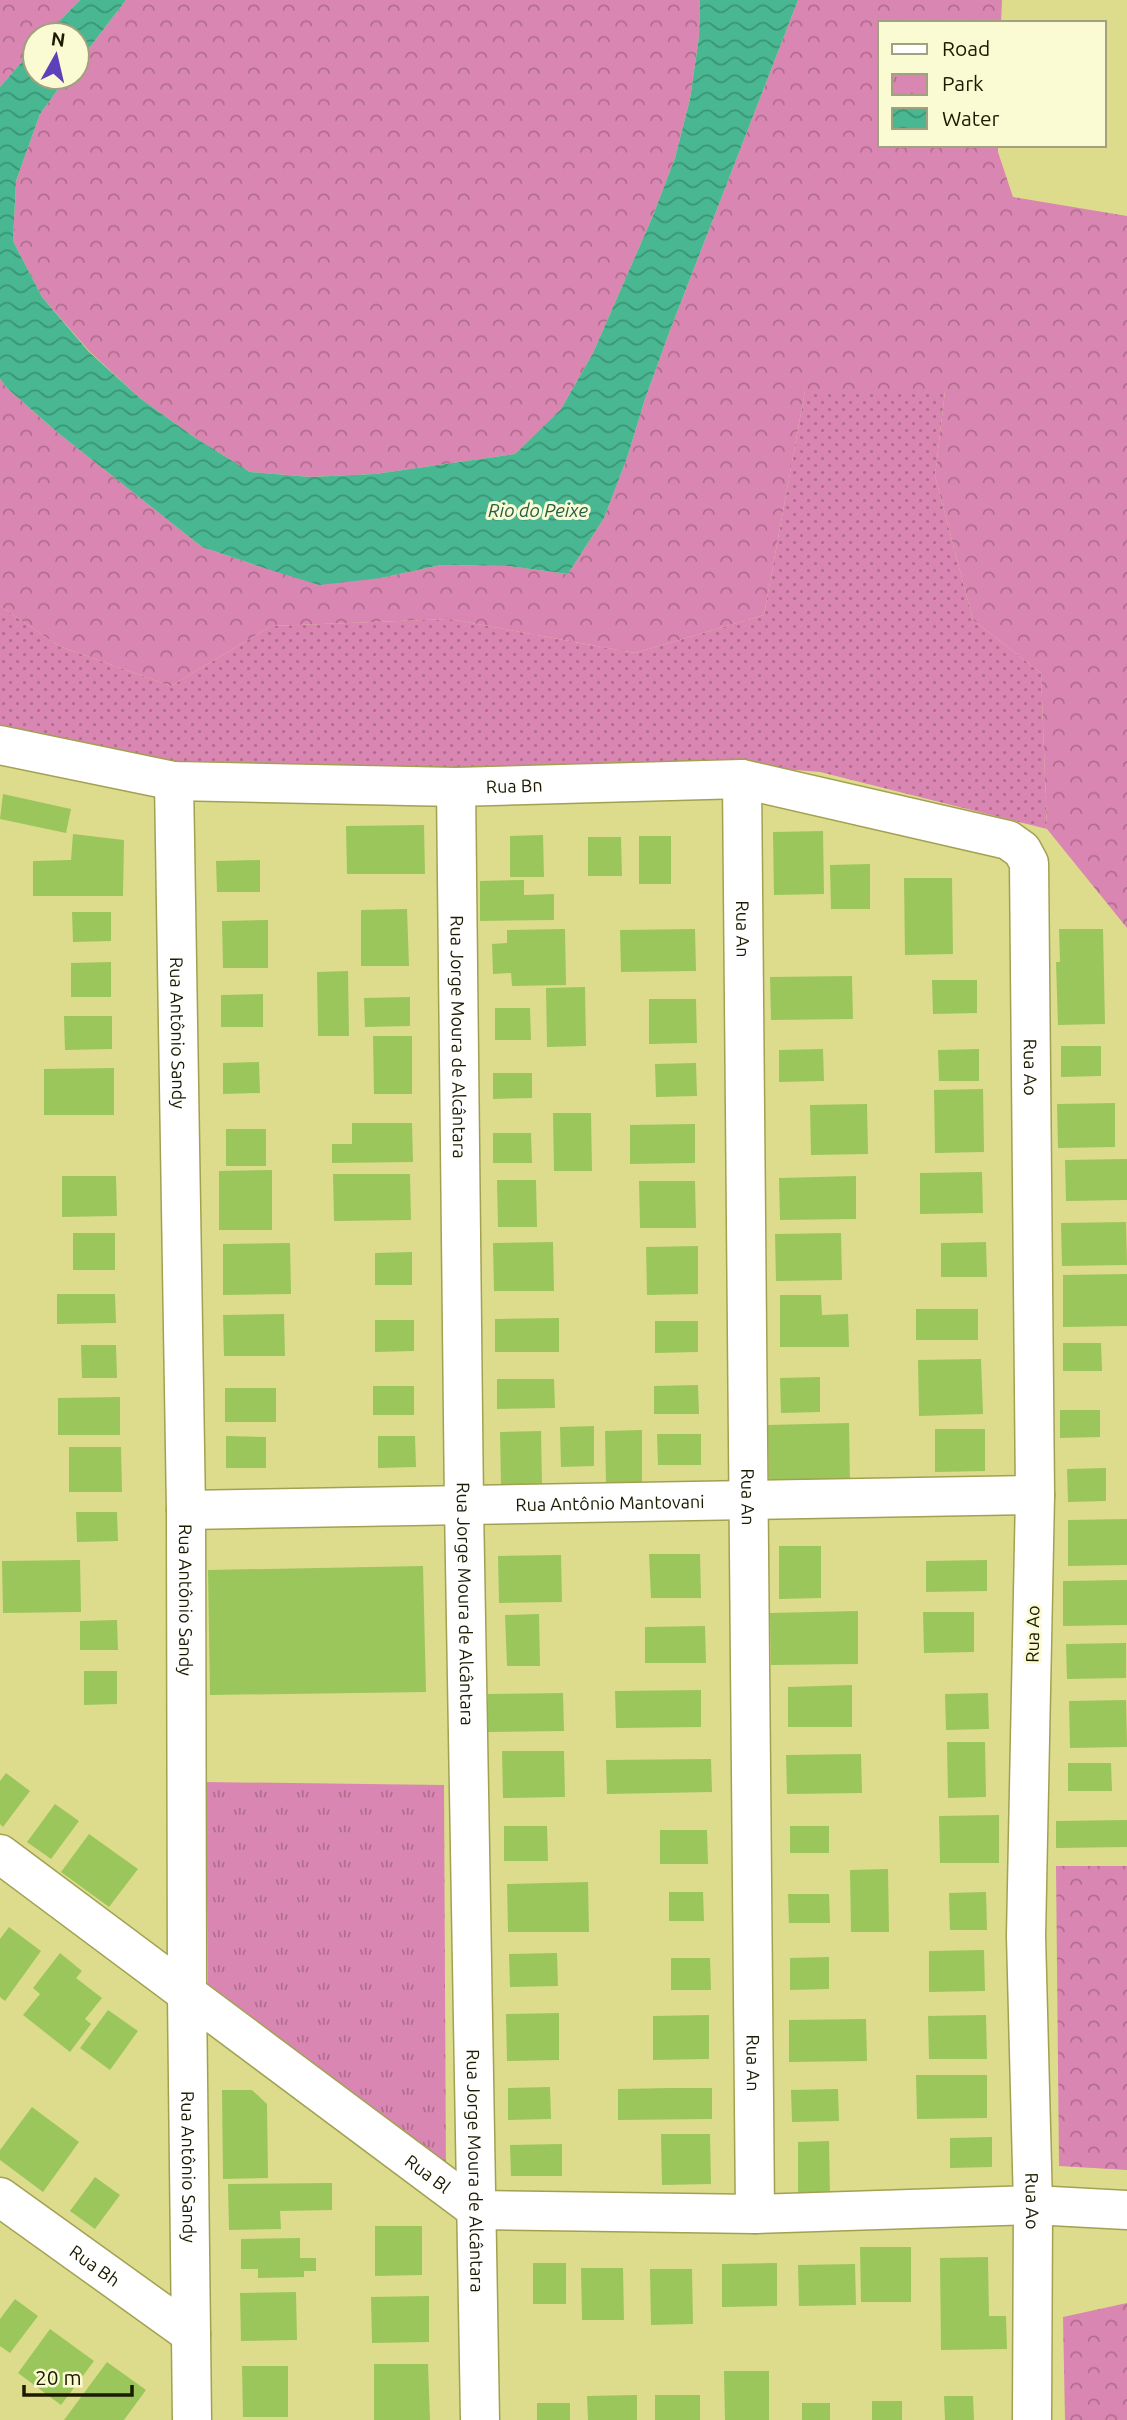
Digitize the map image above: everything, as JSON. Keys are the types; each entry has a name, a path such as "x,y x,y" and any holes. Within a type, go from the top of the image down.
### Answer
{"street":[{"name":"Rua Bn","path":"0,745 174,781 456,787 742,779 1008,840 1022,850"},
{"name":"Rua An","path":"742,779 755,2214"},
{"name":"Rua Antônio Sandy","path":"174,781 186,1510 187,1995 192,2420"},
{"name":"Rua Jorge Moura de Alcântara","path":"456,787 464,1506 480,2420"},
{"name":"Rua Ao","path":"1022,850 1029,863 1035,1495 1026,1936 1033,2205 1032,2420"},
{"name":"Rua Antônio Mantovani","path":"186,1510 1035,1495"},
{"name":"Rua Bl","path":"0,1854 477,2210"},
{"name":"Rua Bh","path":"0,2197 191,2334"},
{"path":"477,2210 755,2214 1033,2205 1127,2210"}],"green space":[{"path":"0,0 80,0 60,21 21,21 21,63 0,87"},
{"path":"126,0 700,0 699,37 690,99 675,158 593,353 561,409 515,454 375,474 310,477 250,472 141,399 90,352 42,297 13,241 16,181 40,114 57,91 91,91 91,46"},
{"path":"798,0 1002,0 1001,21 878,21 878,147 998,147 1013,197 1127,216 1127,928 1047,829 1041,673 973,620 935,476 945,391 805,391 764,615 635,653 450,619 271,626 171,686 59,646 0,606 0,379 57,432 202,547 261,567 381,578 441,565 508,566 568,574 604,518 669,333"},
{"path":"805,391 945,391 935,476 973,620 1041,673 1047,829 820,772 700,762 313,774 201,766 0,728 0,606 59,646 171,686 271,626 450,619 635,653 764,615"},
{"path":"206,1782 444,1785 446,2180 208,2004"},
{"path":"1056,1866 1127,1866 1127,2170 1059,2166"},
{"path":"1127,2303 1127,2420 1065,2420 1063,2317"}],"water":[{"path":"80,0 126,0 91,46 91,21 60,21"},
{"name":"Rio do Peixe","path":"700,0 798,0 669,333 604,518 568,574 508,566 441,565 381,578 319,585 202,547 57,432 0,379 0,87 21,63 21,91 57,91 40,114 16,181 13,241 42,297 89,352 141,399 250,472 310,477 375,474 515,454 561,409 593,353 675,158 690,99 699,37"}],"building":[{"path":"3,794 71,809 66,833 0,819"},
{"path":"424,825 425,874 347,874 346,826"},
{"path":"823,831 824,894 774,895 773,832"},
{"path":"73,834 124,840 123,896 33,896 33,861 71,860"},
{"path":"543,835 544,877 510,877 510,836"},
{"path":"639,836 671,836 671,884 639,884"},
{"path":"588,837 621,837 622,876 588,876"},
{"path":"260,860 260,892 217,892 216,861"},
{"path":"870,864 870,909 831,909 830,865"},
{"path":"904,878 952,878 953,954 905,955"},
{"path":"524,880 524,895 554,894 554,920 480,921 480,881"},
{"path":"407,909 409,966 361,966 361,910"},
{"path":"72,912 111,912 111,941 73,942"},
{"path":"268,920 268,968 223,968 222,921"},
{"path":"565,929 566,985 512,986 511,973 493,974 492,944 507,943 507,930"},
{"path":"695,929 696,971 621,972 620,930"},
{"path":"1059,929 1103,929 1105,1024 1058,1025 1056,962 1060,962"},
{"path":"111,962 111,997 71,997 71,963"},
{"path":"348,971 349,1036 318,1036 317,972"},
{"path":"852,976 853,1019 771,1020 770,977"},
{"path":"932,980 977,980 977,1013 933,1014"},
{"path":"585,987 586,1046 547,1047 546,988"},
{"path":"263,994 263,1027 221,1027 221,995"},
{"path":"410,997 410,1026 365,1027 364,998"},
{"path":"649,999 696,999 697,1043 649,1044"},
{"path":"495,1008 530,1008 531,1040 495,1040"},
{"path":"64,1016 112,1016 112,1049 65,1050"},
{"path":"373,1036 412,1036 412,1094 374,1094"},
{"path":"1061,1046 1101,1046 1101,1076 1061,1077"},
{"path":"823,1049 824,1081 779,1082 779,1050"},
{"path":"979,1049 979,1081 939,1081 938,1050"},
{"path":"259,1062 260,1093 223,1094 223,1063"},
{"path":"696,1063 697,1096 656,1097 655,1064"},
{"path":"114,1068 114,1115 44,1115 44,1069"},
{"path":"493,1073 532,1073 532,1098 493,1099"},
{"path":"983,1089 984,1152 935,1153 934,1090"},
{"path":"1115,1103 1115,1147 1058,1148 1057,1104"},
{"path":"867,1104 868,1154 811,1155 810,1105"},
{"path":"553,1113 591,1113 592,1171 554,1171"},
{"path":"352,1123 412,1123 413,1162 332,1163 332,1144 352,1144"},
{"path":"695,1124 695,1163 630,1164 630,1125"},
{"path":"226,1129 266,1129 266,1166 226,1166"},
{"path":"493,1133 531,1133 532,1163 493,1163"},
{"path":"1127,1159 1127,1200 1066,1201 1065,1160"},
{"path":"272,1170 272,1230 219,1230 219,1171"},
{"path":"982,1172 983,1213 920,1214 920,1173"},
{"path":"333,1174 410,1174 411,1220 334,1221"},
{"path":"62,1176 116,1176 117,1216 62,1217"},
{"path":"856,1176 856,1219 780,1220 779,1178"},
{"path":"497,1180 536,1180 537,1227 498,1227"},
{"path":"639,1181 695,1181 696,1228 640,1228"},
{"path":"1126,1222 1127,1265 1062,1266 1061,1223"},
{"path":"73,1233 115,1233 115,1270 73,1270"},
{"path":"841,1233 842,1280 776,1281 775,1234"},
{"path":"553,1242 554,1291 494,1291 493,1243"},
{"path":"986,1242 987,1277 941,1277 941,1243"},
{"path":"290,1243 291,1294 223,1295 223,1244"},
{"path":"698,1246 698,1294 647,1295 646,1247"},
{"path":"412,1252 412,1285 375,1285 375,1253"},
{"path":"1127,1274 1127,1326 1063,1327 1063,1275"},
{"path":"57,1294 115,1294 116,1323 57,1324"},
{"path":"780,1295 821,1295 822,1315 848,1314 849,1347 780,1347"},
{"path":"916,1309 978,1309 978,1340 916,1340"},
{"path":"284,1314 285,1356 224,1356 223,1315"},
{"path":"559,1318 559,1352 495,1352 495,1319"},
{"path":"375,1320 414,1320 414,1351 375,1352"},
{"path":"655,1321 698,1321 698,1352 655,1353"},
{"path":"1063,1343 1101,1343 1102,1371 1063,1371"},
{"path":"81,1345 116,1345 117,1378 82,1378"},
{"path":"981,1359 983,1414 919,1416 918,1360"},
{"path":"820,1377 820,1412 781,1413 780,1378"},
{"path":"497,1379 554,1379 555,1408 497,1409"},
{"path":"698,1385 699,1414 654,1414 654,1386"},
{"path":"373,1386 414,1386 414,1415 373,1415"},
{"path":"225,1388 276,1388 276,1422 225,1422"},
{"path":"120,1397 120,1435 58,1435 58,1398"},
{"path":"1060,1410 1100,1410 1100,1437 1060,1438"},
{"path":"849,1423 850,1484 769,1485 768,1425"},
{"path":"594,1426 594,1466 561,1467 560,1427"},
{"path":"935,1429 985,1429 985,1471 935,1472"},
{"path":"642,1430 642,1483 606,1484 605,1431"},
{"path":"541,1431 542,1484 501,1485 500,1432"},
{"path":"657,1434 701,1434 701,1465 658,1465"},
{"path":"226,1436 266,1437 266,1468 226,1468"},
{"path":"378,1436 415,1436 416,1467 378,1468"},
{"path":"69,1447 121,1447 122,1492 69,1492"},
{"path":"1106,1468 1106,1501 1068,1502 1067,1469"},
{"path":"76,1512 117,1512 118,1541 77,1542"},
{"path":"1127,1519 1127,1565 1068,1566 1068,1520"},
{"path":"779,1546 821,1546 821,1598 779,1599"},
{"path":"649,1554 700,1554 701,1598 651,1598"},
{"path":"561,1555 562,1602 499,1603 498,1556"},
{"path":"80,1560 81,1612 3,1613 2,1561"},
{"path":"987,1560 987,1591 926,1592 926,1561"},
{"path":"423,1566 426,1692 210,1695 208,1570"},
{"path":"1127,1580 1127,1625 1063,1626 1063,1581"},
{"path":"858,1611 858,1664 771,1665 770,1613"},
{"path":"923,1612 974,1612 974,1652 924,1653"},
{"path":"539,1614 540,1666 507,1666 505,1615"},
{"path":"117,1620 118,1650 80,1650 80,1621"},
{"path":"705,1626 706,1663 645,1663 645,1627"},
{"path":"1126,1643 1126,1678 1067,1679 1066,1644"},
{"path":"84,1671 117,1671 117,1704 84,1705"},
{"path":"852,1685 852,1727 788,1727 788,1687"},
{"path":"701,1690 701,1727 616,1728 615,1691"},
{"path":"563,1693 564,1731 488,1732 488,1694"},
{"path":"988,1693 989,1729 946,1730 945,1694"},
{"path":"1126,1700 1127,1747 1070,1748 1069,1701"},
{"path":"947,1742 985,1742 986,1797 948,1798"},
{"path":"502,1751 564,1751 565,1797 503,1798"},
{"path":"861,1754 862,1793 787,1794 786,1755"},
{"path":"711,1759 712,1792 607,1794 606,1760"},
{"path":"1068,1763 1111,1763 1112,1791 1068,1791"},
{"path":"6,1773 30,1791 3,1827 0,1824 0,1781"},
{"path":"55,1804 79,1821 51,1859 27,1842"},
{"path":"999,1815 999,1863 940,1863 939,1816"},
{"path":"1127,1820 1127,1847 1056,1848 1056,1821"},
{"path":"504,1826 547,1826 548,1861 504,1861"},
{"path":"790,1826 829,1826 829,1853 790,1853"},
{"path":"660,1830 707,1830 708,1864 660,1864"},
{"path":"89,1834 138,1869 109,1907 61,1872"},
{"path":"888,1869 889,1932 851,1932 850,1870"},
{"path":"588,1882 589,1932 508,1932 507,1884"},
{"path":"669,1892 703,1892 704,1921 669,1921"},
{"path":"986,1892 987,1930 950,1930 949,1893"},
{"path":"788,1894 829,1894 830,1923 789,1923"},
{"path":"9,1927 41,1951 5,2001 0,1997 0,1939"},
{"path":"984,1950 985,1991 929,1992 929,1951"},
{"path":"60,1953 82,1971 76,1978 102,1998 85,2019 91,2024 70,2052 23,2015 40,1994 33,1988"},
{"path":"557,1953 558,1986 510,1987 509,1954"},
{"path":"829,1957 829,1989 790,1990 790,1958"},
{"path":"671,1958 710,1958 711,1990 671,1990"},
{"path":"108,2010 138,2031 110,2070 80,2048"},
{"path":"559,2013 559,2060 507,2061 506,2014"},
{"path":"709,2015 709,2059 653,2060 653,2016"},
{"path":"986,2015 987,2059 929,2059 928,2016"},
{"path":"866,2019 867,2061 789,2062 789,2020"},
{"path":"916,2075 987,2075 987,2118 917,2119"},
{"path":"550,2087 551,2119 508,2120 508,2088"},
{"path":"712,2088 712,2119 618,2120 618,2089"},
{"path":"838,2089 839,2121 792,2122 791,2090"},
{"path":"222,2090 252,2090 267,2104 268,2178 223,2179"},
{"path":"32,2107 79,2142 43,2192 0,2160 0,2150"},
{"path":"661,2134 710,2134 711,2184 662,2185"},
{"path":"992,2137 992,2167 950,2168 950,2138"},
{"path":"829,2141 830,2195 798,2195 798,2142"},
{"path":"562,2144 562,2176 511,2176 510,2145"},
{"path":"95,2177 120,2195 95,2229 70,2211"},
{"path":"332,2183 332,2210 280,2211 281,2229 229,2230 228,2184"},
{"path":"375,2226 422,2226 422,2275 375,2276"},
{"path":"300,2238 300,2258 316,2258 316,2271 304,2271 304,2277 258,2278 258,2269 241,2269 241,2239"},
{"path":"860,2247 911,2247 911,2302 861,2302"},
{"path":"988,2257 989,2316 1006,2316 1007,2349 941,2350 940,2258"},
{"path":"533,2263 566,2263 566,2304 533,2304"},
{"path":"777,2263 777,2306 722,2307 722,2264"},
{"path":"855,2264 856,2305 799,2306 798,2265"},
{"path":"581,2268 623,2268 624,2320 582,2320"},
{"path":"650,2269 692,2269 693,2324 651,2325"},
{"path":"296,2292 297,2340 241,2341 240,2293"},
{"path":"429,2296 429,2342 372,2343 371,2297"},
{"path":"15,2299 38,2316 10,2353 0,2346 0,2319"},
{"path":"50,2329 94,2361 61,2405 18,2373"},
{"path":"107,2362 146,2390 124,2420 64,2420"},
{"path":"374,2364 428,2364 430,2420 374,2420"},
{"path":"242,2366 288,2366 288,2417 243,2417"},
{"path":"724,2371 769,2371 769,2420 725,2420"},
{"path":"637,2395 637,2420 588,2420 587,2396"},
{"path":"655,2395 700,2395 700,2420 655,2420"},
{"path":"944,2396 973,2396 974,2420 945,2420"},
{"path":"872,2401 902,2401 902,2420 872,2420"},
{"path":"537,2403 570,2403 570,2420 537,2420"},
{"path":"802,2403 830,2403 830,2420 802,2420"}]}
